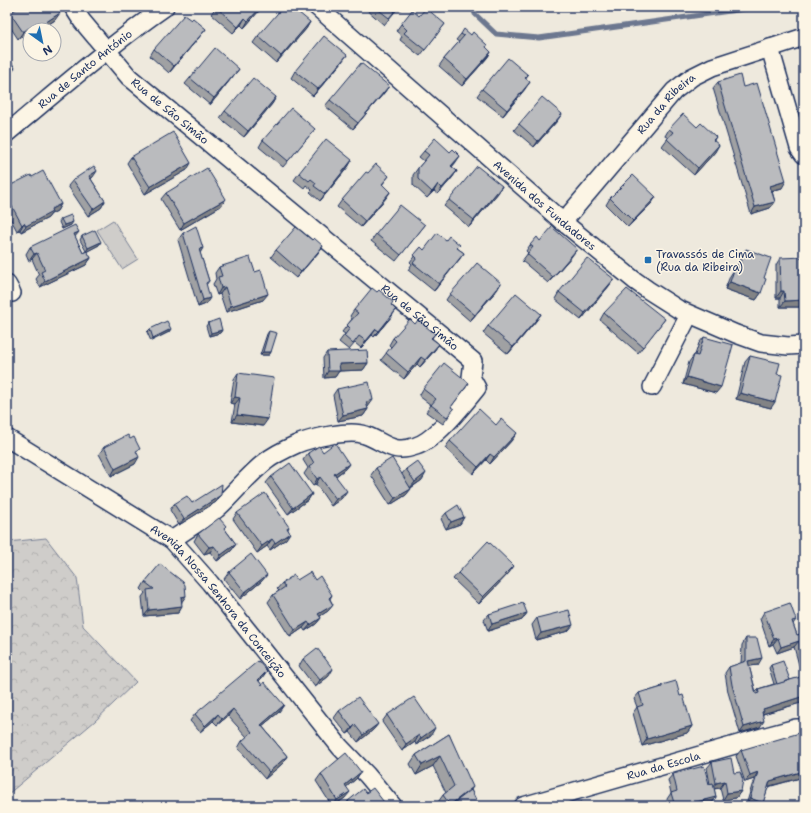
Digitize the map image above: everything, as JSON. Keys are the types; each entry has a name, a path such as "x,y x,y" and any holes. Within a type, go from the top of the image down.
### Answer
{"street":[{"name":"Rua de São Simão","path":"73,7 82,21 129,77 473,361 471,377 478,388 454,416 430,439 418,446 405,449 391,448 364,434 349,433 326,436 297,444 265,461 217,509 172,540"},
{"name":"Rua de Santo António","path":"7,133 107,51 165,7"},
{"name":"Avenida dos Fundadores","path":"317,7 563,222 634,280 678,310 736,334 761,342 788,346 804,345"},
{"name":"Rua da Ribeira","path":"563,222 674,91 692,77 712,66 804,37"},
{"path":"770,48 799,148 804,156"},
{"path":"652,387 689,315"},
{"name":"Avenida Nossa Senhora da Conceição","path":"7,438 172,540 210,583 340,747 367,775 393,806"},
{"name":"Rua da Escola","path":"523,806 766,736 796,728 804,728"}],"green space":[{"path":"113,220 138,259 122,269 97,230"},
{"path":"46,538 77,578 83,626 136,682 95,721 7,795 7,543"}],"building":[{"path":"19,7 56,7 60,13 46,22 22,22 22,31 10,13"},
{"path":"216,7 261,7 248,21 245,18 238,27"},
{"path":"283,7 292,7 310,22 281,56 258,36"},
{"path":"375,7 398,7 389,18"},
{"path":"426,8 445,24 425,50 404,33 407,30 401,24 412,10 419,16"},
{"path":"184,15 191,20 193,18 206,29 174,66 154,49"},
{"path":"464,29 471,35 473,32 487,45 486,47 491,52 467,79 444,59 464,36 461,34"},
{"path":"324,36 347,55 318,89 295,71"},
{"path":"215,48 239,69 214,98 190,78"},
{"path":"7,55 15,68 7,73"},
{"path":"508,58 528,75 525,78 530,82 507,110 482,89"},
{"path":"361,63 389,86 358,123 330,100"},
{"path":"740,75 743,87 757,83 786,181 770,186 775,202 755,207 718,82"},
{"path":"253,78 276,97 248,131 225,111"},
{"path":"542,97 562,114 538,141 519,124"},
{"path":"291,108 315,129 288,161 263,140"},
{"path":"683,114 697,127 701,123 716,137 713,140 719,145 698,168 667,139 673,132 669,129"},
{"path":"173,132 191,163 150,187 131,157"},
{"path":"435,138 450,152 453,149 460,156 451,166 457,171 442,188 438,184 432,192 418,179 418,168 429,155 424,151"},
{"path":"326,139 352,160 325,194 314,186 316,183 311,179 309,181 299,173"},
{"path":"376,164 389,176 382,184 390,192 365,221 342,200 366,172 368,173"},
{"path":"94,166 97,171 89,176 105,201 93,209 73,180"},
{"path":"477,166 502,186 474,220 449,200"},
{"path":"207,168 226,199 184,223 166,193"},
{"path":"43,171 61,204 51,209 52,212 26,226 24,223 22,225 7,197 7,187 31,175 32,177"},
{"path":"633,175 656,197 633,221 610,198"},
{"path":"400,205 425,225 401,255 376,234"},
{"path":"71,215 73,222 64,225 61,219"},
{"path":"75,225 79,232 74,234 83,253 87,251 91,258 45,281 41,272 45,270 37,253 34,254 30,247"},
{"path":"196,226 203,248 199,249 209,281 206,283 210,298 203,300 183,233"},
{"path":"296,227 312,240 314,238 323,246 301,272 276,250"},
{"path":"552,227 577,249 553,277 527,254 533,247 530,245 537,237 540,241"},
{"path":"95,230 101,242 88,248 82,236"},
{"path":"437,233 446,240 449,236 460,245 457,248 464,253 439,284 413,263 417,258 414,255 421,247 424,250"},
{"path":"746,249 771,258 764,278 766,279 761,293 730,282 734,270 738,271"},
{"path":"250,257 255,272 261,270 268,294 231,306 225,287 221,288 218,277 222,276 219,267"},
{"path":"804,257 804,300 785,301 784,291 781,291 780,258"},
{"path":"587,258 614,279 585,313 559,292"},
{"path":"477,263 501,283 475,315 450,294"},
{"path":"372,288 377,292 379,290 393,302 391,305 396,310 379,331 376,329 366,341 359,336 353,344 344,336 350,328 347,325 358,313 354,310"},
{"path":"627,289 665,319 643,347 604,313"},
{"path":"516,293 541,314 513,347 488,326"},
{"path":"219,319 222,330 211,333 208,323"},
{"path":"410,319 415,324 418,320 435,334 431,338 439,344 425,360 421,357 408,372 386,353 396,341 393,338"},
{"path":"167,321 171,329 153,338 150,329"},
{"path":"269,331 277,333 271,352 263,352"},
{"path":"704,337 733,345 721,387 687,377 694,355 698,356"},
{"path":"367,350 368,363 339,364 340,371 328,371 327,352"},
{"path":"750,356 780,363 777,374 782,375 775,402 740,393"},
{"path":"444,363 469,383 451,407 454,409 447,417 431,405 436,399 423,389"},
{"path":"238,373 274,378 268,419 237,415 240,398 235,397"},
{"path":"369,382 373,400 366,402 368,409 343,415 337,389"},
{"path":"479,409 496,425 501,419 517,433 494,457 490,454 478,467 450,441"},
{"path":"128,435 130,439 134,437 140,449 136,451 139,457 115,469 104,447"},
{"path":"335,443 349,464 334,474 347,491 336,499 320,477 317,479 309,467 314,463 308,453 319,446 323,452"},
{"path":"392,458 411,489 395,498 376,468"},
{"path":"417,461 426,473 415,482 406,469"},
{"path":"290,463 312,494 293,508 271,477"},
{"path":"222,484 221,495 184,519 174,504 187,496 192,503"},
{"path":"265,493 289,527 287,528 290,533 275,543 272,539 262,546 237,513"},
{"path":"458,505 464,517 451,522 446,513"},
{"path":"219,518 226,526 224,528 236,544 221,555 214,546 209,547 198,534"},
{"path":"488,541 514,566 483,597 458,573"},
{"path":"251,554 267,575 245,592 229,572"},
{"path":"160,564 185,585 186,596 181,597 182,606 149,610 147,590 154,589 145,582"},
{"path":"310,572 315,580 320,576 332,595 329,598 333,605 318,614 321,618 310,625 308,622 295,630 273,595 285,587 282,583 294,575 297,580"},
{"path":"523,603 527,613 492,624 489,614"},
{"path":"790,603 796,620 792,621 797,635 804,633 804,658 799,641 781,647 778,638 774,639 764,612"},
{"path":"569,610 573,625 541,633 537,618"},
{"path":"746,638 757,638 762,658 748,661 756,694 759,693 758,689 804,676 804,696 763,709 764,711 762,712 764,721 744,727 732,685 729,667 746,661"},
{"path":"317,648 333,669 320,680 303,659"},
{"path":"258,661 267,671 258,680 262,685 264,682 284,705 261,725 287,756 269,772 242,741 252,732 233,709 222,719 218,714 205,726 195,714"},
{"path":"783,661 790,680 777,684 771,665"},
{"path":"676,681 680,696 683,695 692,726 647,739 637,707 643,705 639,693 662,687 662,685"},
{"path":"358,697 378,724 363,735 355,725 352,728 339,711"},
{"path":"414,697 435,728 421,738 419,735 406,744 387,715"},
{"path":"803,732 804,761 802,762 804,771 770,781 763,803 750,798 758,772 750,775 741,750"},
{"path":"449,734 473,787 450,805 443,795 454,786 440,756 422,765 416,755"},
{"path":"346,753 361,772 345,785 350,792 337,800 321,774"},
{"path":"731,758 734,773 740,772 743,780 741,791 727,793 725,781 716,783 712,762"},
{"path":"704,766 709,784 713,783 716,797 696,802 697,806 675,806 671,793 677,791 673,774"},
{"path":"373,788 387,806 352,806 348,801 363,789 366,793"},
{"path":"471,790 479,806 450,806"},
{"path":"581,802 582,806 568,806 568,805"},
{"path":"767,803 776,806 767,806"}],"waterway":[{"path":"473,7 475,14 496,34 539,38 758,7"}],"place":[{"name":"Travassós de Cima (Rua da Ribeira)","path":"648,260"}]}
